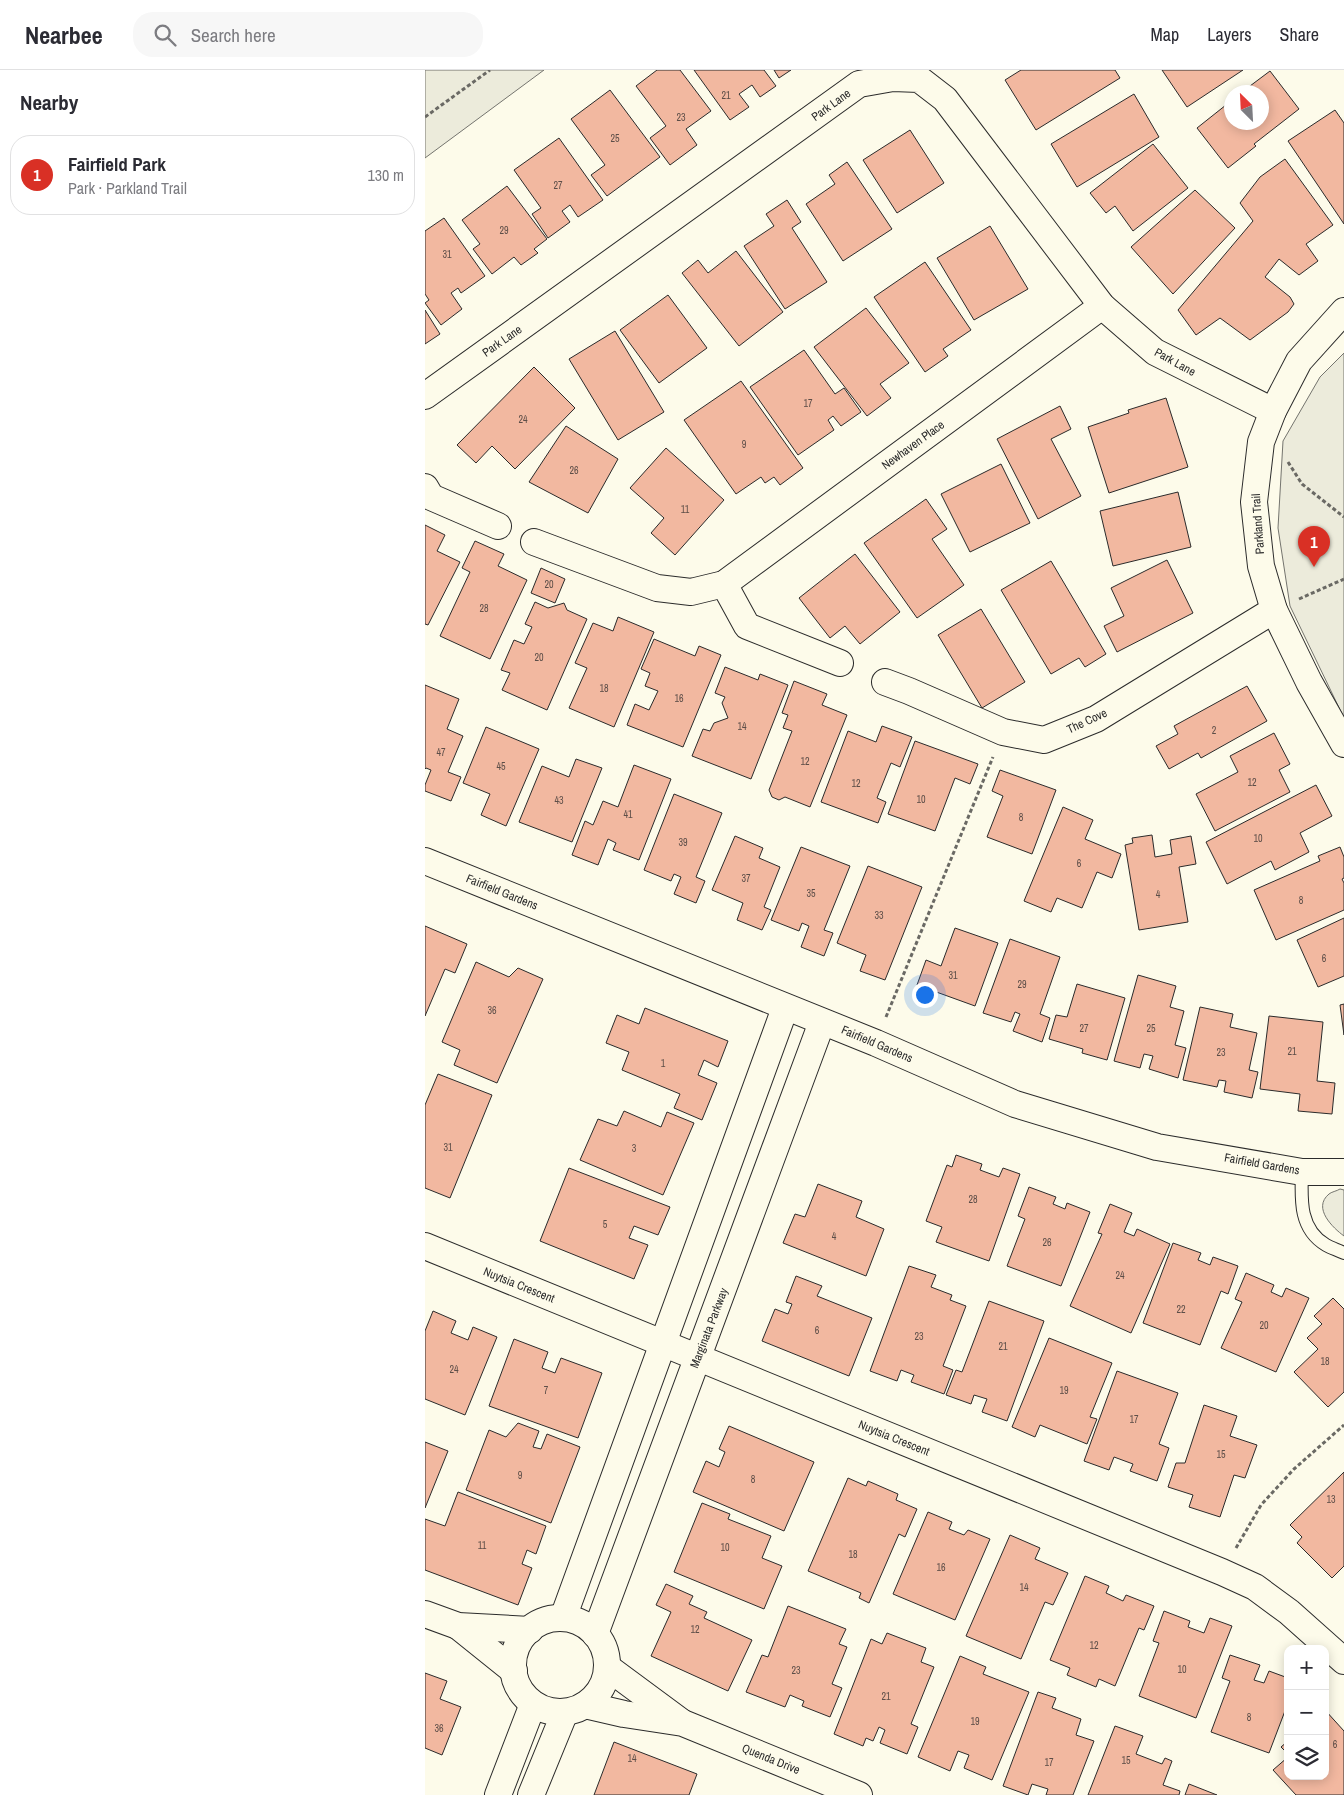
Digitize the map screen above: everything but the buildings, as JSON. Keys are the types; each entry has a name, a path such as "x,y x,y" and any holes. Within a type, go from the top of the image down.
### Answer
{"street":[{"name":"Park Lane","path":"425,396 859,84 893,78 919,79 945,99 1102,306 1155,352 1273,411"},
{"name":"Newhaven Place","path":"534,542 657,588 691,592 724,584 1102,306"},
{"name":"Parkland Trail","path":"1344,311 1299,361 1273,411 1261,442 1255,502 1261,566 1274,610 1309,682 1344,744"},
{"path":"425,487 431,497 498,526"},
{"path":"724,584 747,626 840,663"},
{"name":"The Cove","path":"885,682 1003,732 1044,740 1096,719 1274,610"},
{"name":"Fairfield Gardens","path":"425,861 785,1008 876,1043 1015,1104 1157,1147 1302,1172 1344,1172"},
{"path":"563,1618 785,1008"},
{"name":"Marginata Parkway","path":"595,1634 822,1022"},
{"name":"Nuytsia Crescent","path":"425,1246 1222,1572 1255,1587 1289,1612 1344,1661"},
{"path":"425,1614 458,1626 530,1630"},
{"path":"531,1795 575,1709 601,1689 607,1667 607,1655 602,1644 586,1626 575,1620 563,1618 539,1624 530,1630 520,1642 514,1656 514,1671 517,1683 523,1695 533,1704 553,1712 575,1709"},
{"path":"458,1626 514,1671"},
{"name":"Quenda Drive","path":"607,1667 683,1723"},
{"path":"498,1795 533,1704"},
{"name":"Quenda Drive","path":"575,1709 683,1723 859,1795"}],"lane":[{"path":"1302,1172 1301,1202 1308,1227 1325,1245 1344,1253"}],"path":[{"path":"425,117 490,70"},
{"path":"1286,454 1288,463 1302,484 1344,516"},
{"path":"1274,610 1344,579"},
{"path":"876,1043 1003,732"},
{"path":"1222,1572 1261,1505 1294,1469 1344,1425"}],"shaded area":[{"path":"425,70 544,70 425,158"},
{"path":"1344,353 1344,718 1290,606 1278,528 1283,441 1320,377"},
{"path":"1340,1189 1344,1190 1344,1236 1330,1223 1323,1211 1324,1199 1329,1194"}],"place":[{"name":"Fairfield Park","path":"1314,567"}]}
